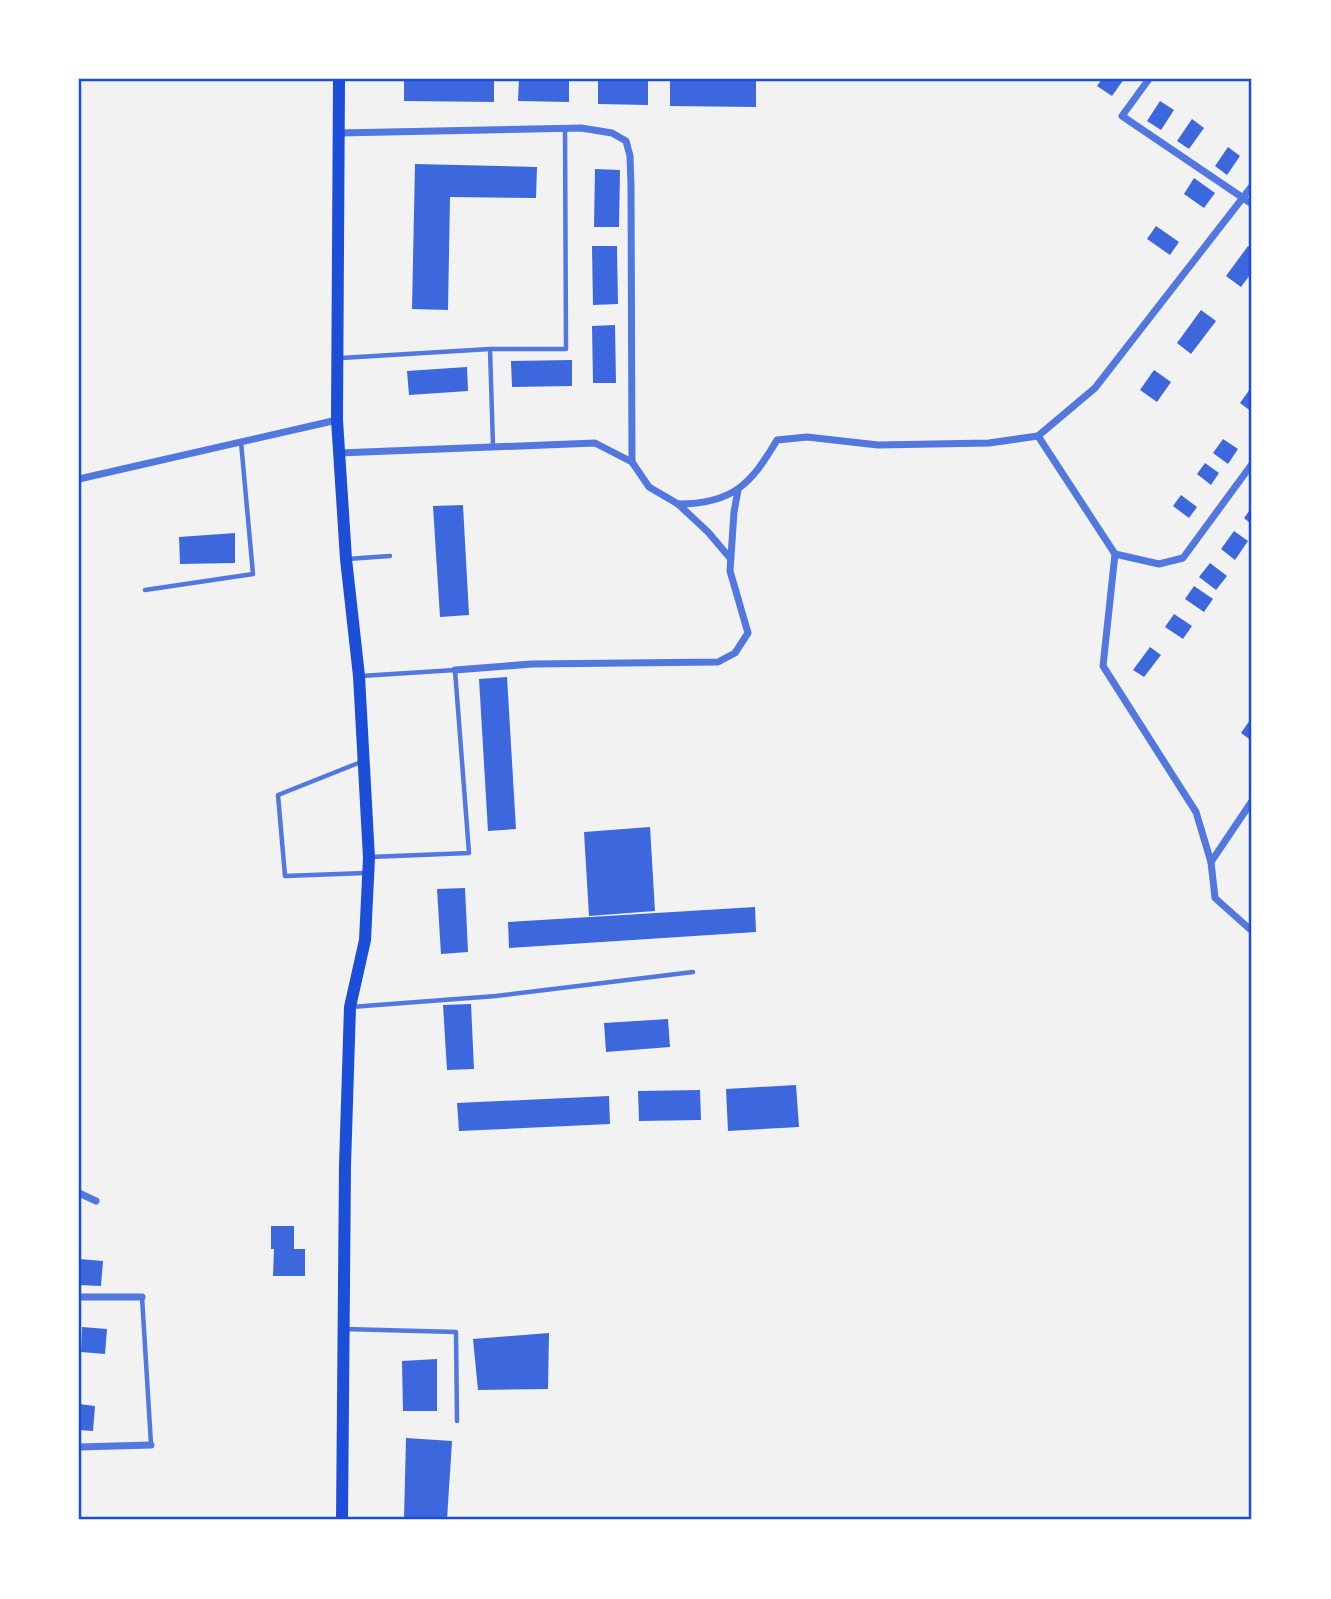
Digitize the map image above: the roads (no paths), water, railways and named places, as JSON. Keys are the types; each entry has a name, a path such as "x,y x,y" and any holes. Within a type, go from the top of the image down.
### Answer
{"main road":[{"path":"339,79 337,420 346,559 359,676 369,858 365,940 350,1007 342,1520"}],"street":[{"path":"1149,79 1122,116 1252,204"},
{"path":"339,133 581,128 612,133 626,141 630,156 632,462"},
{"path":"678,504 717,500 738,491 764,463 777,440 807,437 878,445 989,443 1038,436 1095,388 1252,186"},
{"path":"79,479 337,420"},
{"path":"1038,436 1115,554 1103,666 1196,812 1211,862 1215,898 1252,930"},
{"path":"339,453 596,443 632,462 649,486 678,504 708,531 730,558"},
{"path":"1115,554 1159,564 1183,558 1252,464"},
{"path":"455,670 532,664 718,662 735,653 748,633 730,571 738,491"},
{"path":"1211,862 1252,801"},
{"path":"79,1193 96,1201"},
{"path":"79,1297 142,1297"},
{"path":"79,1447 151,1445"}],"lane":[{"path":"336,359 490,349 566,349 565,128"},
{"path":"490,349 494,447"},
{"path":"145,590 253,574 241,442"},
{"path":"346,559 390,556"},
{"path":"359,676 455,670 469,853 369,858"},
{"path":"365,760 278,795 285,876 369,873"},
{"path":"350,1007 496,996 693,972"},
{"path":"142,1297 151,1445"},
{"path":"343,1329 456,1332 457,1421"}]}
